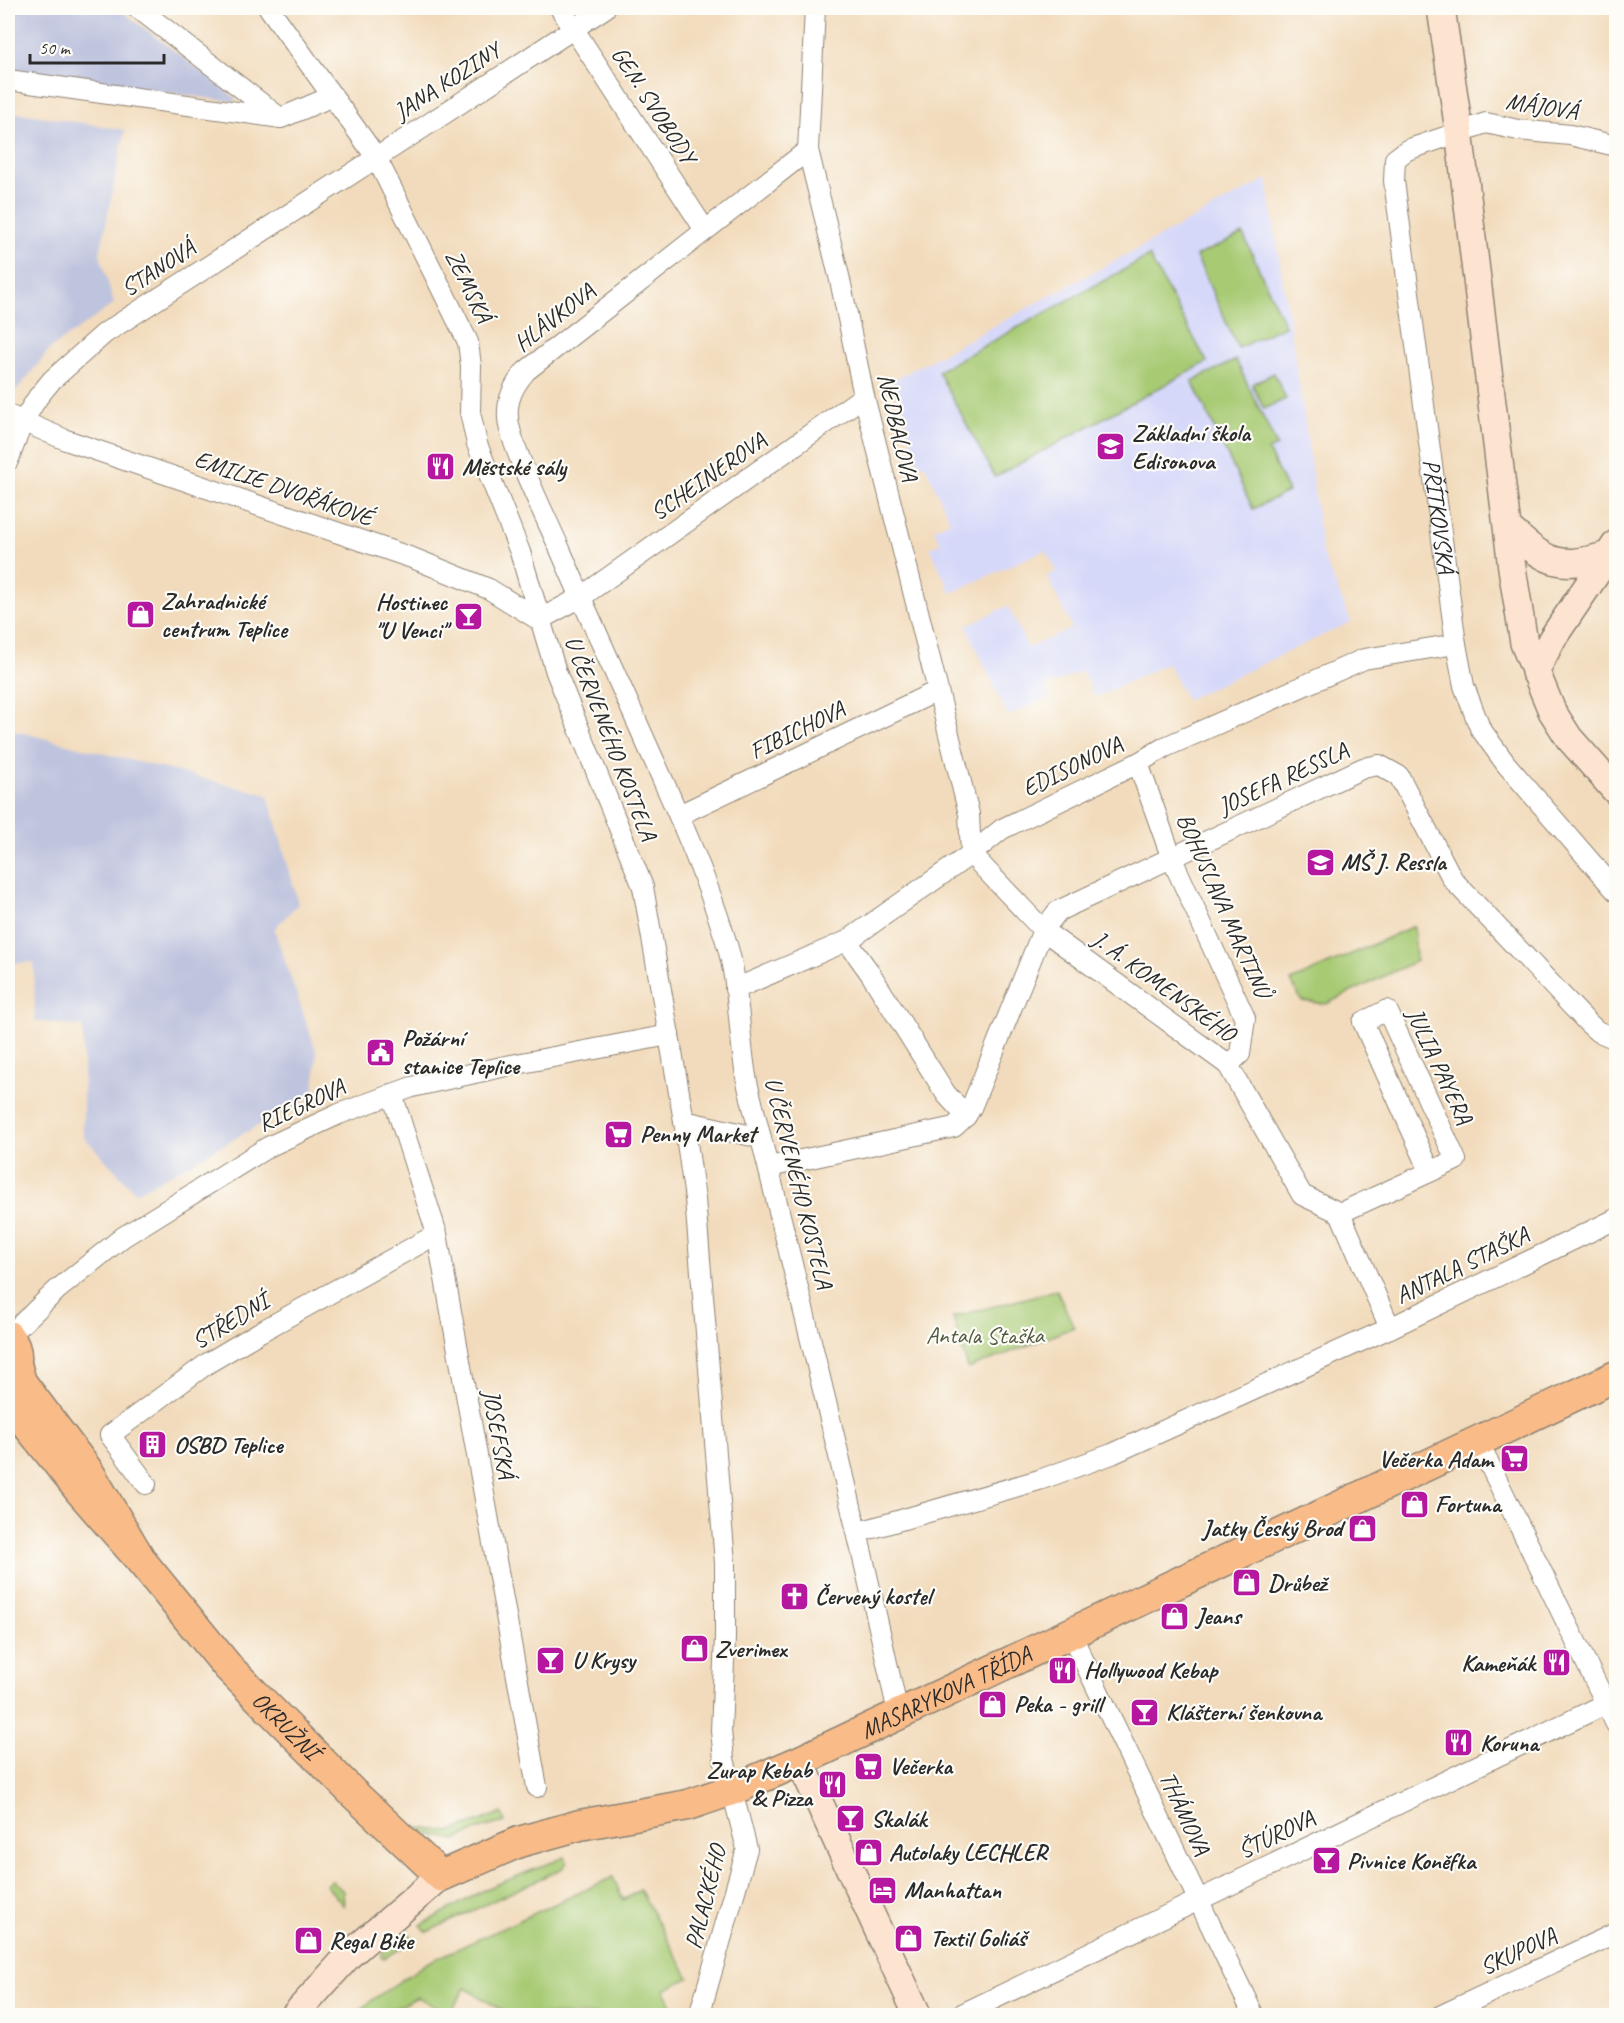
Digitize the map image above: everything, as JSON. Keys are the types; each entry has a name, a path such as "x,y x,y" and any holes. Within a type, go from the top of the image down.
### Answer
{"main road":[{"name":"OKRUŽNÍ","path":"10,1354 21,1382 88,1471 142,1562"},
{"name":"MASARYKOVA TŘÍDA","path":"441,1876 519,1842 580,1825 688,1804 732,1790 800,1761 1617,1376"},
{"name":"OKRUŽNÍ","path":"8,1401 80,1491 228,1667 354,1794 441,1876"},
{"path":"8,1421 80,1491"}],"street":[{"path":"138,8 281,118"},
{"name":"ZEMSKÁ","path":"269,8 376,157 468,342 471,366 470,412 474,433 520,552 539,620"},
{"name":"GEN. SVOBODY","path":"560,8 705,230"},
{"name":"JANA KOZINY","path":"376,157 605,8"},
{"name":"NEDBALOVA","path":"814,8 808,150 840,280 864,396 969,814 971,854"},
{"path":"1441,8 1459,131 1507,526 1524,643 1552,711 1569,738 1617,791"},
{"path":"8,80 281,118 333,96"},
{"name":"MÁJOVÁ","path":"1459,131 1486,123 1518,130 1570,135 1613,146"},
{"name":"PŘÍTKOVSKÁ","path":"1459,131 1407,150 1395,159 1395,182 1456,644 1464,686 1480,728 1506,764 1617,891"},
{"name":"HLÁVKOVA","path":"581,597 511,433 507,403 515,385 526,370 808,150"},
{"name":"STANOVÁ","path":"8,461 15,418 38,397 52,380 105,333 376,157"},
{"name":"SCHEINEROVA","path":"581,597 864,396"},
{"name":"EMILIE DVOŘÁKOVÉ","path":"15,418 66,440 415,559 489,589 539,620"},
{"path":"1507,526 1535,552 1557,562 1582,563 1612,549"},
{"path":"1535,672 1552,639 1612,549"},
{"name":"U ČERVENÉHO KOSTELA","path":"732,1790 724,1759 721,1731 725,1563 695,1199 684,1121 643,887 556,672 539,620 581,597 679,815 730,956 743,1062 859,1532 898,1713"},
{"name":"EDISONOVA","path":"735,989 847,940 971,854 1002,829 1165,747 1364,659 1456,644"},
{"name":"FIBICHOVA","path":"679,815 937,691"},
{"name":"BOHUSLAVA MARTINŮ","path":"1137,763 1172,858 1245,1018 1240,1054 1228,1065"},
{"name":"JOSEFA RESSLA","path":"1043,930 1058,911 1363,768 1379,765 1399,777 1453,880 1587,1022 1597,1031 1611,1037 1617,1035"},
{"name":"J. Á. KOMENSKÉHO","path":"971,854 1043,930 1228,1065 1302,1195 1340,1213"},
{"path":"768,1167 949,1128 958,1124 966,1116 985,1078 1043,930"},
{"path":"847,940 946,1094 966,1116"},
{"name":"JULIA PAYERA","path":"1340,1213 1456,1160 1387,1010 1363,1022 1430,1171"},
{"name":"RIEGROVA","path":"10,1354 57,1290 115,1244 209,1182 268,1147 339,1114 392,1094 506,1066 669,1035"},
{"name":"JOSEFSKÁ","path":"392,1094 436,1234 537,1787"},
{"path":"684,1121 761,1138"},
{"path":"1340,1213 1390,1328"},
{"name":"ANTALA STAŠKA","path":"859,1532 1038,1480 1112,1454 1390,1328 1617,1219"},
{"name":"STŘEDNÍ","path":"146,1484 110,1435 208,1363 436,1234"},
{"path":"1478,1441 1612,1702 1617,1724"},
{"name":"THÁMOVA","path":"1070,1632 1254,2016"},
{"name":"ŠTÚROVA","path":"957,2016 1612,1702"},
{"path":"800,1761 918,2016"},
{"name":"PALACKÉHO","path":"699,2016 747,1849 732,1790"},
{"name":"MASARYKOVA TŘÍDA","path":"294,2016 349,1955 441,1876"},
{"name":"SKUPOVA","path":"1440,2016 1617,1932"}],"shaded area":[{"path":"8,8 118,8 236,98 235,102 8,70"},
{"path":"8,111 125,130 100,254 114,304 50,349 18,389 8,393"},
{"name":"Základní škola Edisonova","path":"1267,179 1306,429 1322,553 1351,622 1186,700 1168,663 1099,696 1094,696 1082,671 1046,687 1050,697 1008,716 966,626 1008,606 1028,648 1072,628 1047,576 1057,571 1045,550 951,593 930,548 940,543 934,529 950,521 925,465 919,465 892,381"},
{"path":"8,729 268,795 295,891 298,904 274,929 317,1053 314,1095 136,1193 83,1136 83,1027 35,1021 34,962 8,964"}],"green space":[{"path":"1243,234 1285,326 1238,348 1196,256"},
{"path":"1149,256 1207,362 995,477 938,371"},
{"path":"1236,360 1277,446 1268,450 1288,492 1253,509 1192,381"},
{"path":"1274,373 1286,399 1264,409 1252,384"},
{"path":"1414,926 1416,961 1326,1004 1302,1001 1291,981"},
{"name":"Antala Staška","path":"1057,1290 1074,1327 968,1369 953,1317"},
{"path":"502,1813 505,1822 482,1828 455,1840 424,1833 419,1828 450,1832"},
{"path":"565,1857 567,1862 563,1868 427,1932 421,1925 488,1888"},
{"path":"613,1877 623,1900 640,1890 689,1978 664,1990 671,2005 669,2012 681,2015 510,2015 465,1988 449,2015 418,1997 391,2010 388,2015 355,2015 372,2000 427,1963"},
{"path":"332,1881 343,1891 344,1906 326,1885"},
{"path":"409,1934 415,1940 385,1958 381,1957 382,1953"}],"place":[{"name":"Základní škola Edisonova","path":"1111,447"},
{"name":"Městské sály","path":"441,467"},
{"name":"Zahradnické centrum Teplice","path":"140,615"},
{"name":"Hostinec \"U Venci\"","path":"468,616"},
{"name":"MŠ J. Ressla","path":"1320,862"},
{"name":"Požární stanice Teplice","path":"381,1052"},
{"name":"Penny Market","path":"619,1134"},
{"name":"OSBD Teplice","path":"153,1445"},
{"name":"Večerka Adam","path":"1514,1459"},
{"name":"Fortuna","path":"1414,1504"},
{"name":"Jatky Český Brod","path":"1363,1528"},
{"name":"Drůbež","path":"1247,1583"},
{"name":"Červený kostel","path":"794,1596"},
{"name":"Jeans","path":"1175,1616"},
{"name":"Zverimex","path":"694,1649"},
{"name":"U Krysy","path":"551,1660"},
{"name":"Kameňák","path":"1556,1663"},
{"name":"Hollywood Kebap","path":"1063,1670"},
{"name":"Peka - grill","path":"993,1704"},
{"name":"Klášterní šenkovna","path":"1145,1712"},
{"name":"Koruna","path":"1459,1743"},
{"name":"Večerka","path":"868,1766"},
{"name":"Zurap Kebab & Pizza","path":"833,1784"},
{"name":"Skalák","path":"850,1819"},
{"name":"Autolaky LECHLER","path":"868,1852"},
{"name":"Pivnice Koněfka","path":"1326,1861"},
{"name":"Manhattan","path":"883,1890"},
{"name":"Textil Goliáš","path":"909,1938"},
{"name":"Regal Bike","path":"308,1941"}]}
